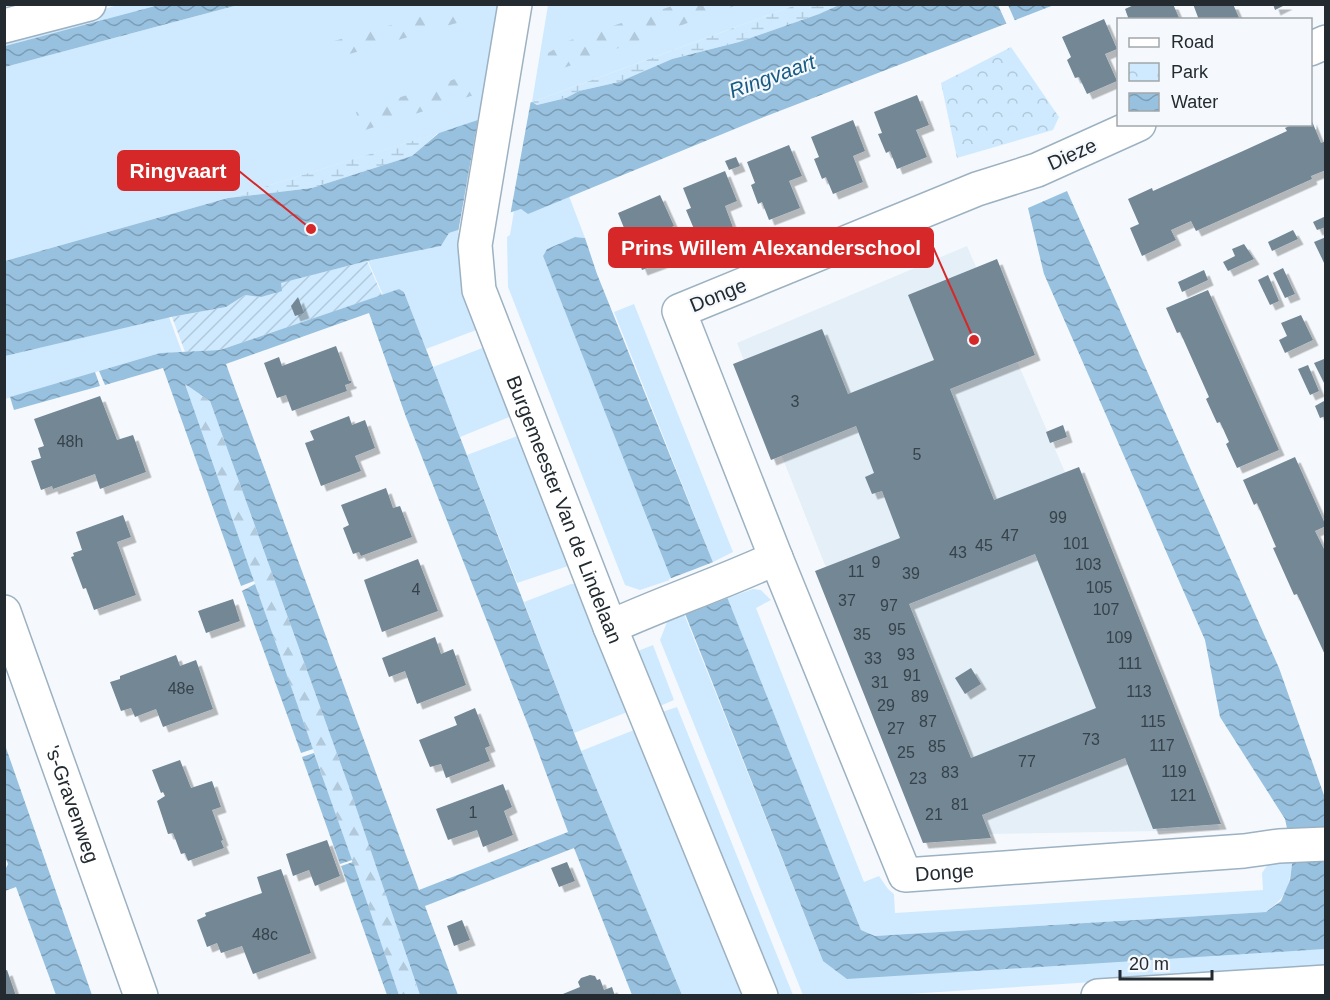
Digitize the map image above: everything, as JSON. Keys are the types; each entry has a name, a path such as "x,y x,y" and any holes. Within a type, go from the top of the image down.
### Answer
{"street":[{"path":"4,26 89,4"},
{"name":"Burgemeester Van de Lindelaan","path":"515,4 475,245 479,290 610,627 761,996"},
{"path":"1312,49 1326,42"},
{"name":"Dieze","path":"1038,170 1135,126"},
{"name":"Donge","path":"1038,170 977,189 679,311 904,874 1326,844"},
{"path":"610,627 776,558"},
{"name":"'s-Gravenweg","path":"4,612 141,996"},
{"path":"1098,996 1326,982"}],"shaded area":[{"path":"967,246 1220,830 932,835 737,343"}],"green space":[{"path":"118,5 163,5 5,46 4,37"},
{"path":"238,5 499,5 478,121 228,198 5,261 5,67"},
{"path":"462,5 467,20 339,57 334,41"},
{"path":"548,5 796,5 532,102"},
{"path":"675,5 737,5 558,70 545,68 548,53 568,41"},
{"path":"796,5 839,5 739,42 672,59 619,82 579,91 566,98 537,105 532,102"},
{"path":"1011,47 1059,117 1053,130 957,158 941,83"},
{"path":"470,74 477,94 362,131 356,112"},
{"path":"438,133 413,156 312,188 228,198"},
{"path":"569,196 585,238 575,237 547,249 543,256 673,579 640,590 625,585 508,287 507,237 510,235 514,211 521,209 528,213"},
{"path":"465,227 479,329 426,349 404,292 399,289 383,295 368,261 441,246 449,233"},
{"path":"367,261 382,295 220,350 185,352 172,317 226,307 245,295 261,297 280,283"},
{"path":"634,304 733,552 713,562 614,312"},
{"path":"169,317 182,352 160,353 5,399 4,356"},
{"path":"485,347 512,416 460,437 433,367"},
{"path":"185,384 210,401 349,787 420,995 399,995"},
{"path":"520,435 571,565 517,583 467,455"},
{"path":"571,584 580,584 630,711 574,733 524,602"},
{"path":"753,589 761,590 771,600 756,608 864,882 879,876 894,894 895,913 1263,890 1262,873 1272,858 1293,856 1289,882 1284,894 1266,912 875,936 861,930 727,598"},
{"path":"684,614 823,961 1325,949 1325,967 893,995 803,995 660,640 667,622"},
{"path":"653,645 674,700 660,706 638,651"},
{"path":"677,707 793,995 775,995 662,712"},
{"path":"639,728 744,995 682,995 581,751"}],"water":[{"path":"163,4 238,5 5,67 5,46"},
{"path":"839,5 1054,5 759,119 528,214 521,209 449,233 441,246 367,261 281,283 282,291 261,297 245,295 226,307 171,317 5,356 5,261 228,198 312,188 412,156 439,133 532,102 537,105 566,98 579,91 619,82 672,59 739,42"},
{"path":"1067,191 1279,668 1325,798 1325,949 847,979 823,961 543,256 547,249 575,237 585,238 597,274 861,930 875,936 1266,912 1281,901 1290,880 1293,856 1285,819 1220,717 1205,640 1044,274 1028,208"},
{"path":"399,289 404,292 581,751 682,995 632,995 574,848 425,906 458,995 420,995 349,787 210,401 185,384 254,581 241,586 163,368 105,385 99,371 160,353 220,350","holes":["369,313 406,417 568,832 419,890 226,364"]},
{"path":"95,372 100,386 14,410 10,397"},
{"path":"255,584 313,749 301,753 242,591"},
{"path":"5,745 92,995 56,995 16,887 5,891 5,870 8,864 4,854"},
{"path":"314,753 352,860 340,864 302,757"},
{"path":"353,862 399,995 387,995 341,866"}],"pier":[{"path":"998,5 1008,5 1016,23 1008,27"},
{"path":"531,100 510,216 458,233 478,119"},
{"path":"716,561 730,597 682,616 669,579"}],"building":[{"path":"1136,4 1173,4 1179,18 1128,18 1125,9"},
{"path":"1193,4 1233,4 1239,18 1198,18"},
{"path":"1273,4 1287,4 1275,10"},
{"path":"1104,19 1117,49 1105,54 1117,81 1087,94 1079,77 1075,78 1067,60 1071,57 1062,37"},
{"path":"917,95 929,125 916,130 927,157 897,169 890,151 886,153 878,134 882,133 874,112"},
{"path":"853,120 865,151 853,156 863,182 833,194 826,177 822,179 814,159 819,157 811,137"},
{"path":"1312,121 1321,143 1326,141 1326,170 1311,176 1312,179 1196,231 1191,221 1171,230 1176,240 1142,256 1130,228 1139,224 1128,199 1152,188 1153,191 1243,151 1287,131 1285,128 1312,126"},
{"path":"789,145 802,176 789,181 800,208 769,220 762,202 758,204 751,185 755,183 747,162"},
{"path":"736,157 740,166 729,170 725,161"},
{"path":"725,171 737,201 725,206 735,233 706,245 698,227 694,229 686,210 691,208 683,188"},
{"path":"660,195 674,226 661,232 672,259 642,270 635,252 630,254 622,235 626,233 618,213"},
{"path":"1326,216 1326,227 1317,230 1313,222"},
{"path":"1293,230 1298,239 1272,251 1268,242"},
{"path":"1326,237 1326,267 1314,242"},
{"path":"1244,244 1254,259 1228,271 1223,262 1235,256 1232,249"},
{"path":"997,259 1035,355 950,389 994,500 1079,467 1221,824 1153,829 1125,758 982,815 991,838 923,843 815,571 900,538 882,491 872,494 865,477 874,473 856,426 771,460 733,364 822,329 848,394 934,360 908,295","holes":["1035,554 1096,708 971,758 909,604"]},
{"path":"1283,268 1295,294 1285,298 1273,273"},
{"path":"1204,270 1208,280 1182,292 1178,282"},
{"path":"1268,275 1279,301 1270,305 1258,280"},
{"path":"1208,290 1279,450 1237,468 1226,444 1229,442 1220,422 1217,423 1206,399 1209,397 1180,332 1177,333 1166,308"},
{"path":"298,297 304,313 295,316 291,306"},
{"path":"1301,315 1313,340 1285,353 1279,340 1287,336 1281,323"},
{"path":"336,346 349,381 351,381 345,385 347,391 292,411 286,395 277,398 264,363 279,357 282,366"},
{"path":"1324,359 1326,362 1326,387 1314,363"},
{"path":"1308,365 1319,391 1310,395 1298,369"},
{"path":"100,396 117,440 133,435 146,472 100,489 95,474 53,489 52,486 41,490 31,461 41,458 38,448 44,446 34,419"},
{"path":"1324,401 1326,416 1320,418 1315,406"},
{"path":"349,416 352,425 365,420 375,448 355,456 361,471 321,486 305,443 314,440 310,431"},
{"path":"1063,425 1067,437 1050,443 1046,432"},
{"path":"1295,457 1326,526 1315,531 1326,553 1326,657 1297,594 1294,595 1273,548 1276,547 1257,503 1254,505 1243,480"},
{"path":"386,488 393,508 400,506 412,537 361,556 359,552 353,554 343,528 349,525 341,505"},
{"path":"123,515 131,537 117,542 136,595 94,610 71,557 74,556 73,553 82,550 76,532"},
{"path":"418,559 438,611 382,632 364,580"},
{"path":"233,599 240,621 206,633 198,611"},
{"path":"435,637 441,654 453,649 466,685 417,704 405,671 389,677 382,658"},
{"path":"176,655 180,666 196,660 213,709 163,727 156,709 135,717 131,708 121,711 110,682"},
{"path":"971,668 981,684 965,694 955,678"},
{"path":"475,708 490,746 485,748 490,761 446,778 441,764 430,767 419,740 457,725 454,717"},
{"path":"180,760 191,788 212,781 221,807 212,810 224,848 188,861 185,853 181,854 173,833 168,834 157,801 165,796 163,792 161,793 152,770"},
{"path":"503,784 512,807 504,811 513,835 483,847 477,830 448,840 436,809"},
{"path":"327,840 340,876 315,886 309,870 293,876 286,854"},
{"path":"567,862 575,881 559,887 551,868"},
{"path":"281,869 311,953 253,974 242,946 221,953 217,943 207,947 197,920 206,916 205,913 262,893 257,877"},
{"path":"462,920 470,940 454,946 447,926"},
{"path":"7,970 16,996 4,996 4,971"},
{"path":"595,976 597,980 600,979 604,990 612,987 615,996 558,996 580,987 578,982 581,978"}],"place":[{"name":"Ringvaart","path":"311,229"},
{"name":"Prins Willem Alexanderschool","path":"974,340"}]}
